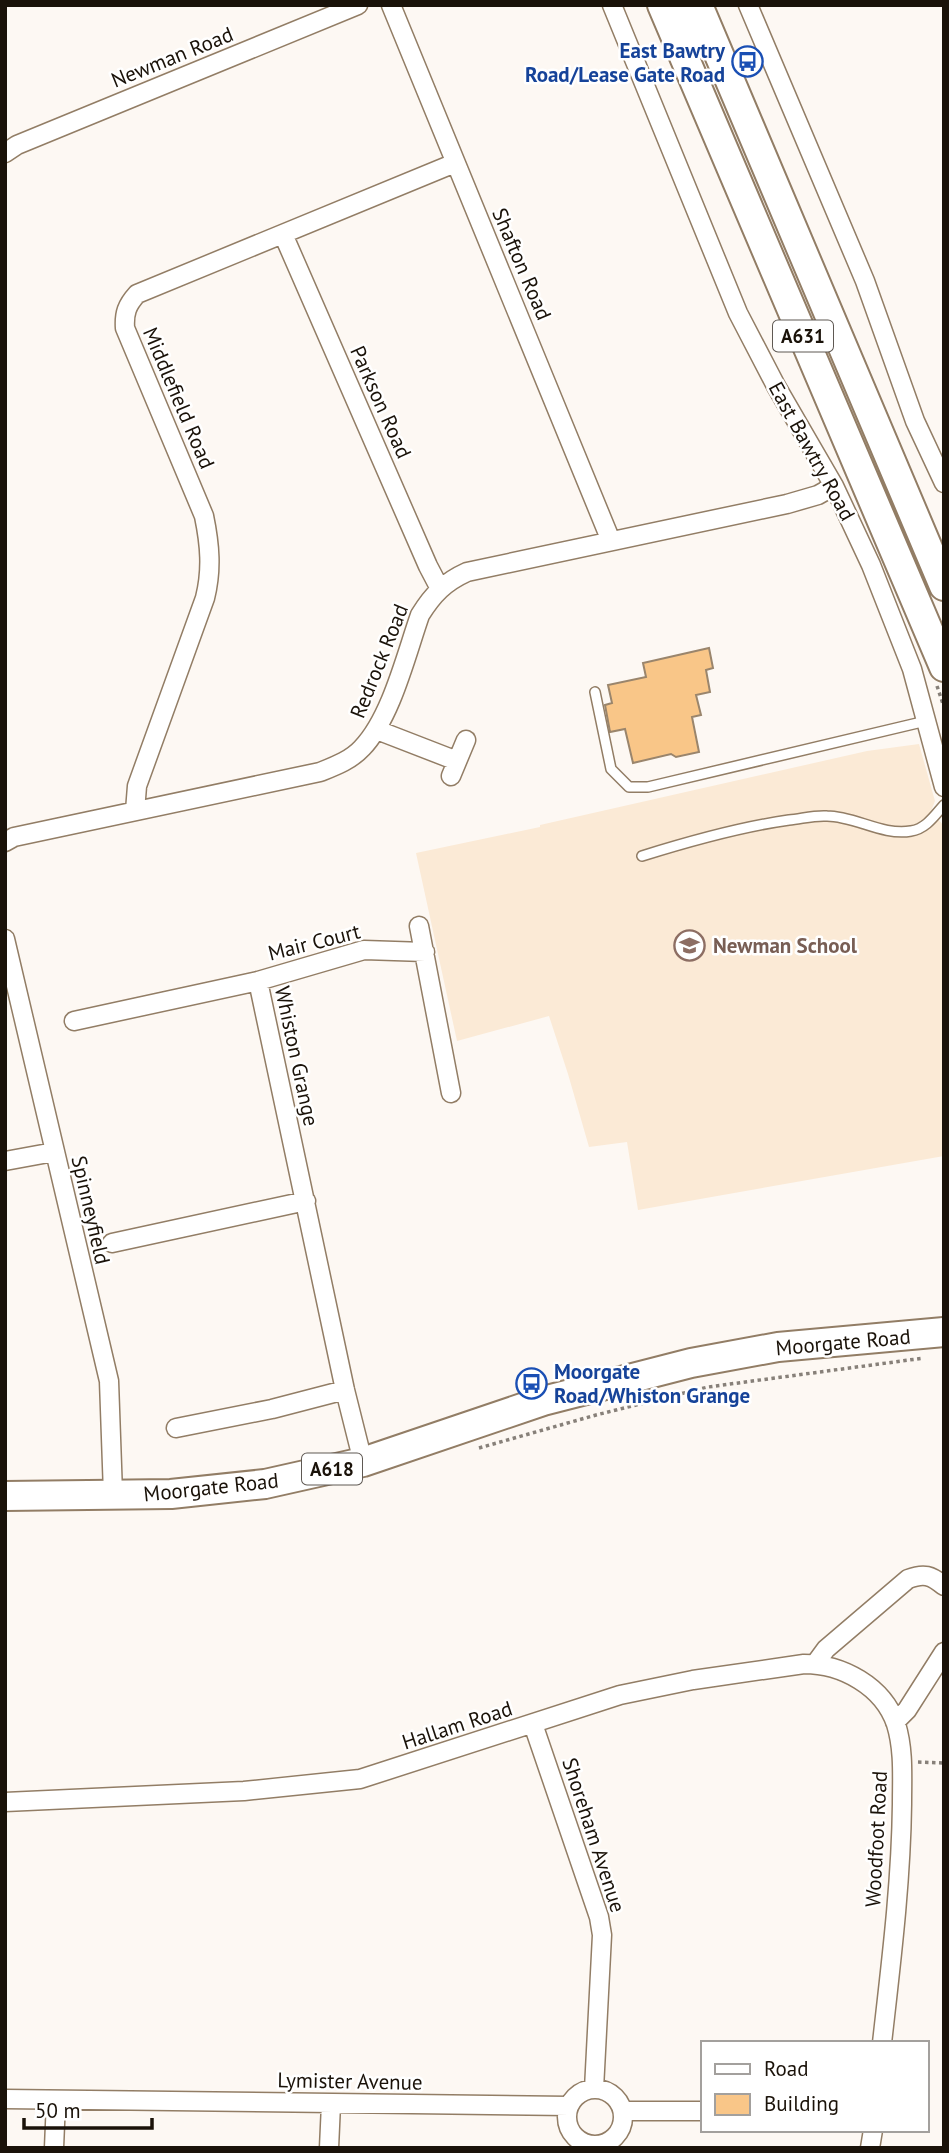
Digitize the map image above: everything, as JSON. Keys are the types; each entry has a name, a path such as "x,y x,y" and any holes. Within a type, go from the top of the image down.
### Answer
{"main road":[{"name":"East Bawtry Road","path":"662,5 944,667"},
{"name":"A631","path":"698,5 944,586"},
{"name":"Moorgate Road","path":"5,1496 171,1494 253,1486 363,1462 543,1401 691,1363 778,1347 944,1332"}],"street":[{"name":"Newman Road","path":"5,153 17,145 358,5"},
{"name":"Shafton Road","path":"391,5 611,541"},
{"name":"East Bawtry Road","path":"612,5 738,313 776,386 834,486 871,565 912,669 944,787"},
{"name":"East Bawtry Road","path":"692,5 686,9 683,18 718,111 736,178"},
{"path":"748,5 865,281 915,421 944,483"},
{"name":"Middlefield Road","path":"135,811 137,786 211,575 204,516 125,328 124,315 129,303 137,294 455,163"},
{"name":"Parkson Road","path":"283,234 439,587"},
{"name":"Redrock Road","path":"5,842 320,772 341,764 360,750 377,730 420,615 439,587 467,572 788,504 818,495 834,486"},
{"path":"377,730 454,768 466,740"},
{"path":"419,926 451,1093"},
{"name":"Spinneyfield","path":"5,939 109,1381 113,1494"},
{"name":"Mair Court","path":"258,981 364,950 425,953"},
{"name":"Whiston Grange","path":"74,1021 258,981 345,1390 363,1462"},
{"path":"5,1161 54,1152"},
{"path":"112,1244 306,1201"},
{"path":"176,1428 272,1409 345,1390"},
{"path":"815,1664 826,1649 908,1579 920,1574 933,1576 944,1586"},
{"path":"895,1722 907,1710 944,1652"},
{"name":"Hallam Road","path":"5,1802 244,1791 360,1779 620,1695 693,1680 815,1664 843,1671 860,1681 877,1694 895,1722"},
{"name":"Woodfoot Road","path":"882,2041 902,1841 902,1762 895,1722"},
{"name":"Shoreham Avenue","path":"533,1724 599,1917 602,1935 594,2089"},
{"path":"600,2089 613,2094 623,2111 624,2119 618,2134 597,2147 572,2134 567,2116 569,2106 579,2094 600,2089"},
{"name":"Lymister Avenue","path":"5,2098 569,2106"},
{"path":"54,2148 56,2099"},
{"path":"330,2148 331,2104"},
{"path":"623,2111 701,2111"}],"lane":[{"path":"595,692 611,769 629,787 648,787 926,721"},
{"path":"642,856 703,837 763,824 825,815 888,830 915,831 929,822 944,805"}],"path":[{"path":"902,1762 944,1763"}],"shaded area":[{"name":"Newman School","path":"919,744 935,801 931,811 944,826 944,1156 638,1210 627,1142 589,1147 549,1016 457,1041 416,853 867,751"}],"building":[{"path":"709,648 713,668 706,670 710,692 696,695 701,715 692,717 699,752 676,757 671,754 633,763 625,729 610,732 605,705 612,703 608,685 646,677 643,663"}],"place":[{"name":"East Bawtry Road/Lease Gate Road","path":"748,62"},
{"name":"Newman School","path":"690,945"},
{"name":"Moorgate Road/Whiston Grange","path":"531,1383"}]}
